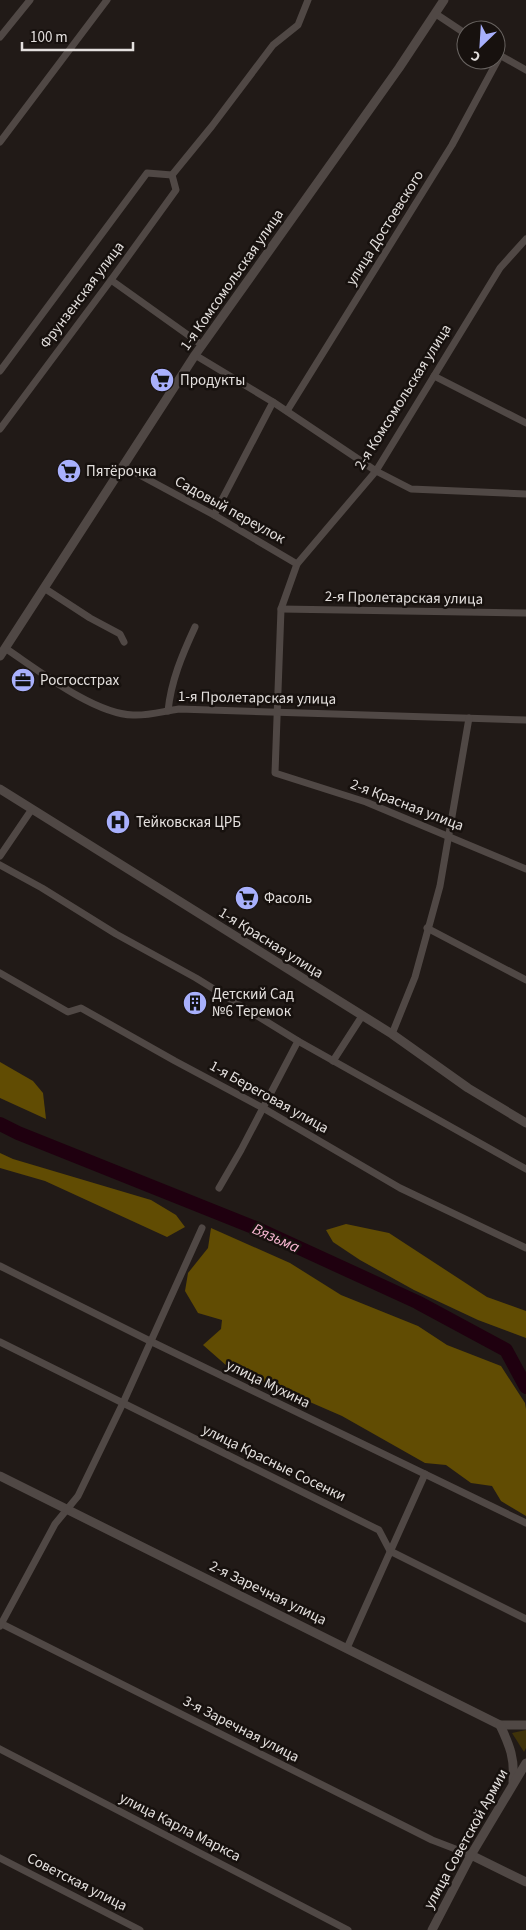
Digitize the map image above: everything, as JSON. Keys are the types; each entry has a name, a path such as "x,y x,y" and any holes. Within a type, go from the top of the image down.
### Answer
{"main road":[{"name":"1-я Комсомольская улица","path":"3,652 195,355 444,0"},
{"name":"1-я Красная улица","path":"0,789 392,1034 468,1088 526,1123"},
{"name":"2-я Заречная улица","path":"0,1476 500,1725 526,1725"},
{"path":"500,1725 512,1752 514,1764 513,1782"},
{"name":"улица Советской Армии","path":"432,1930 471,1855 526,1763"},
{"path":"471,1855 526,1882"}],"street":[{"path":"0,37 30,0"},
{"path":"0,142 107,0"},
{"path":"172,174 212,126 273,45 298,25 308,0"},
{"path":"436,14 456,27"},
{"path":"506,59 526,70"},
{"name":"улица Достоевского","path":"287,412 452,144 490,70"},
{"name":"Фрунзенская улица","path":"0,371 147,173 172,174 176,190 0,429"},
{"name":"2-я Комсомольская улица","path":"275,773 276,711 282,610 297,564 376,471 500,268 526,239"},
{"path":"111,280 202,345"},
{"path":"195,355 273,402 376,471 411,488 526,494"},
{"path":"434,376 526,424"},
{"path":"214,515 273,402"},
{"name":"Садовый переулок","path":"123,466 214,515 297,564"},
{"path":"44,588 90,618 120,634 124,642"},
{"name":"2-я Пролетарская улица","path":"282,610 526,613"},
{"path":"168,711 170,692 180,659 195,628"},
{"name":"1-я Пролетарская улица","path":"3,652 103,707 122,714 135,715 179,710 276,711 526,720"},
{"path":"392,1034 415,977 440,886 469,718"},
{"name":"2-я Красная улица","path":"275,773 366,802 526,868"},
{"path":"0,856 32,809"},
{"path":"0,865 42,888 116,934 196,978 298,1041 526,1169"},
{"path":"427,928 526,980"},
{"name":"1-я Береговая улица","path":"0,973 68,1012 81,1008 264,1108 400,1188 526,1248"},
{"path":"333,1061 362,1016"},
{"path":"219,1188 264,1108 298,1041"},
{"path":"0,1624 54,1524 78,1496 123,1403 202,1228"},
{"name":"улица Мухина","path":"0,1266 150,1342 526,1523"},
{"name":"улица Красные Сосенки","path":"0,1342 379,1530 390,1550"},
{"path":"347,1648 425,1474"},
{"path":"390,1550 526,1619"},
{"name":"3-я Заречная улица","path":"0,1624 432,1840 471,1855"},
{"name":"улица Карла Маркса","path":"0,1749 348,1930"},
{"name":"Советская улица","path":"0,1858 140,1930"}],"shaded area":[{"path":"0,1062 33,1081 43,1093 46,1119 0,1098"},
{"path":"0,1153 13,1159 151,1200 176,1215 185,1227 167,1237 45,1181 0,1168"},
{"path":"346,1224 389,1233 487,1297 526,1311 526,1338 478,1320 414,1290 360,1260 333,1242 326,1230"},
{"path":"211,1228 290,1263 341,1295 418,1326 447,1345 501,1366 525,1403 526,1409 526,1516 501,1501 492,1486 471,1483 446,1465 425,1463 342,1416 227,1366 203,1345 221,1329 222,1320 198,1313 185,1291 188,1273 208,1248"},
{"path":"526,1730 526,1748 524,1752 512,1733"}],"waterway":[{"name":"Вязьма","path":"0,1124 18,1133 258,1229 417,1302 506,1350 526,1387"}],"place":[{"name":"Продукты","path":"162,380"},
{"name":"Пятёрочка","path":"69,471"},
{"name":"Росгосстрах","path":"23,680"},
{"name":"Тейковская ЦРБ","path":"118,822"},
{"name":"Фасоль","path":"247,898"},
{"name":"Детский Сад №6 Теремок","path":"195,1003"}]}
